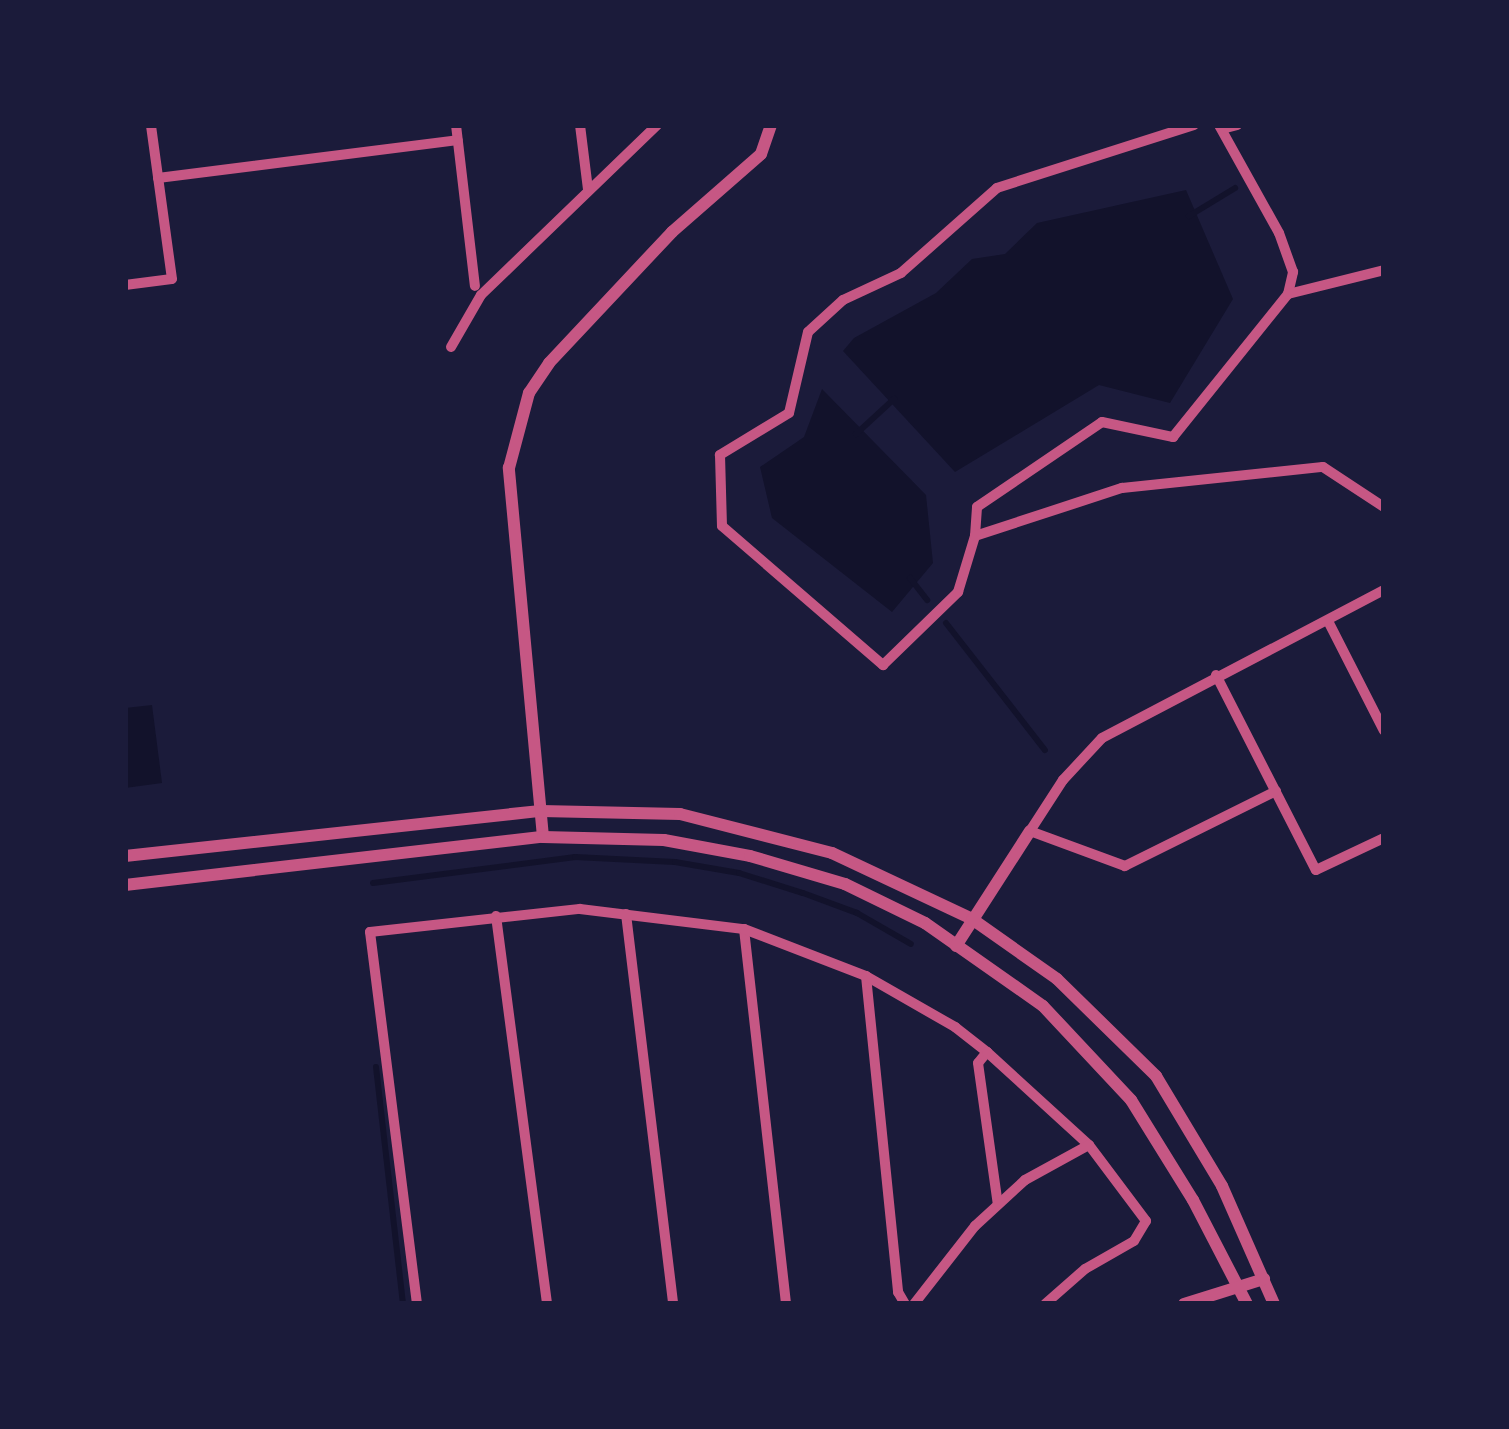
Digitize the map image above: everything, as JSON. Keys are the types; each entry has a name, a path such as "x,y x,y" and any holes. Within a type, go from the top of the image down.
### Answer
{"street":[{"path":"125,285 172,279 151,125"},
{"path":"456,125 475,286"},
{"path":"580,125 588,190"},
{"path":"451,347 481,295 657,125"},
{"path":"543,837 509,468 529,393 548,363 672,232 761,154 771,125"},
{"path":"1194,125 997,188 901,273 843,300 808,332 789,413 720,455 722,526 882,665 958,592 975,536 977,508 1102,422 1173,438 1288,294 1293,272 1279,233 1220,127 1238,125"},
{"path":"158,178 458,140"},
{"path":"1288,294 1384,270"},
{"path":"975,536 1122,488 1323,467 1384,507"},
{"path":"956,946 1064,780 1102,738 1384,590"},
{"path":"1328,621 1384,731"},
{"path":"1216,675 1316,870 1384,838"},
{"path":"1030,830 1125,866 1276,790"},
{"path":"125,856 541,810 680,814 832,852 972,918 1057,979 1156,1076 1222,1186 1274,1304"},
{"path":"125,885 543,837 664,840 750,856 845,884 926,924 1043,1006 1131,1100 1241,1287 1247,1304"},
{"path":"417,1304 370,932 580,909 744,929 866,976 955,1027 987,1052 1089,1145 1146,1221 1134,1241 1085,1269 1045,1304"},
{"path":"626,914 673,1304"},
{"path":"496,916 547,1304"},
{"path":"744,929 786,1304"},
{"path":"866,976 898,1292 905,1304"},
{"path":"987,1052 978,1063 998,1205"},
{"path":"914,1304 975,1226 1025,1180 1089,1145"},
{"path":"1184,1304 1264,1278"}],"shaded area":[{"path":"1186,190 1233,299 1170,403 1099,385 955,472 843,351 854,338 936,293 972,259 1005,254 1037,223"},
{"path":"822,389 926,495 933,563 892,612 772,518 760,467 804,437"},
{"path":"152,705 162,783 125,788 125,708"}],"waterway":[{"path":"1189,216 1235,188"},
{"path":"856,434 894,399"},
{"path":"910,578 927,600"},
{"path":"946,623 1045,750"},
{"path":"373,883 575,857 675,862 739,873 803,893 857,913 911,944"},
{"path":"376,1067 403,1304"}]}
